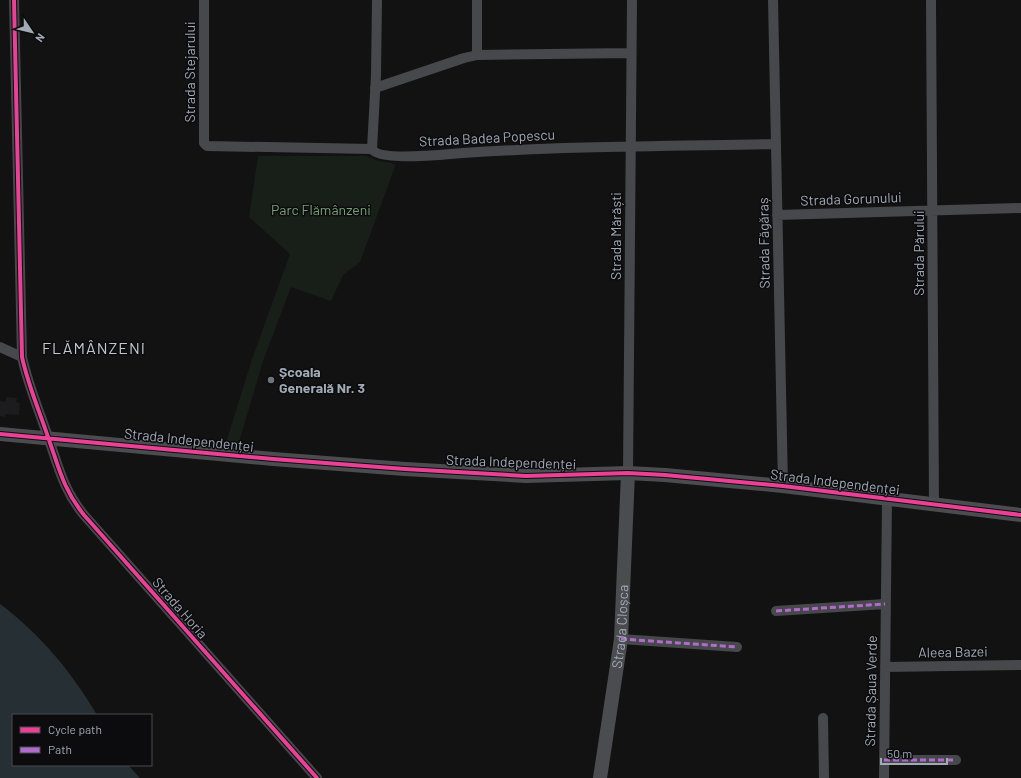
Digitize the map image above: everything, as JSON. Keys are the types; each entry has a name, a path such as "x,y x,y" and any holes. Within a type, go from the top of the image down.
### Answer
{"street":[{"name":"Strada Horia","path":"14,0 22,358 26,377 63,481 69,494 84,515 317,778"},
{"name":"Strada Stejarului","path":"204,0 204,143"},
{"path":"372,149 377,0"},
{"path":"477,0 477,55"},
{"name":"Strada Mărăști","path":"628,473 632,0"},
{"name":"Strada Făgăraș","path":"773,0 783,486"},
{"name":"Strada Părului","path":"931,0 934,505"},
{"path":"375,88 477,55 631,53"},
{"name":"Strada Badea Popescu","path":"204,143 213,148 372,149 379,155 399,156 510,149 776,144"},
{"name":"Strada Gorunului","path":"777,215 1021,208"},
{"path":"0,347 22,358"},
{"name":"Strada Independenței","path":"0,434 274,459 419,470 526,476 628,473 783,486 1021,515"},
{"name":"Strada Cloșca","path":"600,778 621,639 628,473"},
{"name":"Strada Șaua Verde","path":"884,778 887,499"},
{"path":"776,611 885,604"},
{"path":"621,639 737,647"},
{"name":"Aleea Bazei","path":"885,667 1021,665"},
{"path":"823,718 824,778"},
{"path":"884,760 956,760"}],"shaded area":[{"path":"6,397 17,398 16,402 20,403 19,415 5,414 5,417 0,416 0,401 6,402"},
{"path":"0,604 42,641 77,683 96,714 12,714 12,766 129,766 140,778 0,778"}],"green space":[{"name":"Parc Flămânzeni","path":"258,156 366,156 379,161 396,164 360,262 343,275 331,301 291,287 263,361 237,449 225,446 252,359 290,254 249,217"}],"marked path":[{"path":"776,611 885,604"},
{"path":"621,639 737,647"},
{"path":"884,760 956,760"}],"cycle path":[{"path":"14,0 22,357 30,387 62,478 71,496 84,515 317,778"},
{"path":"0,434 273,459 405,469 526,476 628,473 665,475 783,486 1021,515"}],"place":[{"name":"Școala Generală Nr. 3","path":"271,380"}],"district":[{"name":"FLĂMÂNZENI","path":"94,348"}]}
